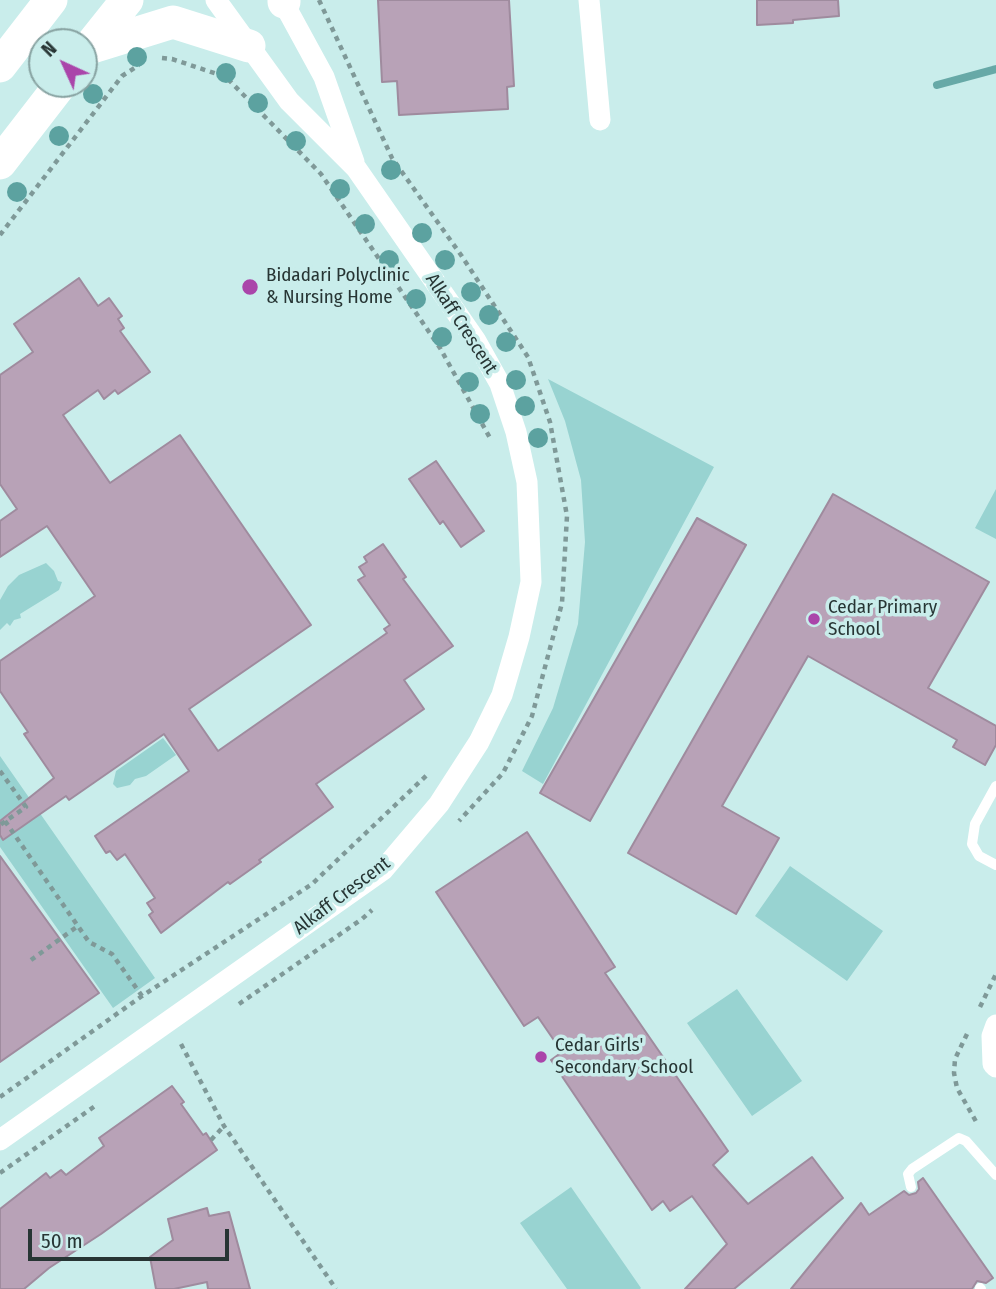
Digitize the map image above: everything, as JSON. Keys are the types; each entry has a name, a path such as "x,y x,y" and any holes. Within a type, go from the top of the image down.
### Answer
{"main road":[{"path":"7,56 32,0"},
{"path":"7,56 51,0"},
{"path":"98,37 127,0"},
{"path":"98,47 173,22 249,47"},
{"path":"0,163 50,98"}],"street":[{"name":"Alkaff Crescent","path":"0,1140 383,870 439,804 479,742 502,695 531,582 527,482 516,432 500,384 476,341 356,168 289,101 216,0"},
{"path":"589,0 600,120"},
{"name":"Alkaff Crescent","path":"283,1 324,77 356,168"},
{"path":"996,1025 992,1036 993,1064 996,1067"}],"lane":[{"path":"996,786 975,824 972,844 979,856 996,865"},
{"path":"911,1187 908,1174 912,1168 959,1138 966,1141 996,1175"}],"path":[{"path":"319,0 391,158 461,255 528,357 550,422 567,516 562,603 532,716 503,773 458,822"},
{"path":"152,57 172,59 226,77 321,174 440,348 492,440"},
{"path":"0,234 122,76 142,63"},
{"path":"0,771 26,807 3,823 89,942 112,954 142,996"},
{"path":"0,1097 142,996 312,884 429,772"},
{"path":"229,1011 362,919 382,900"},
{"path":"31,960 78,926"},
{"path":"172,1051 190,1038"},
{"path":"181,1044 224,1126 335,1289"},
{"path":"0,1173 99,1103"},
{"path":"211,1140 224,1126"}],"shaded area":[{"path":"548,379 714,467 543,784 522,771 553,708 578,624 585,542 581,480 565,421"},
{"path":"996,489 996,539 975,528"},
{"path":"46,563 54,571 58,581 62,582 59,590 20,614 21,618 14,620 10,626 7,623 0,630 0,600 8,586 19,575"},
{"path":"163,738 176,755 146,776 135,779 130,785 117,788 113,784 116,771"},
{"path":"0,756 155,978 113,1008 0,847"},
{"path":"790,866 883,931 847,981 755,916"},
{"path":"737,989 802,1081 752,1116 687,1023"},
{"path":"571,1187 640,1289 567,1289 520,1223"}],"building":[{"path":"378,0 509,0 514,86 507,87 508,109 399,115 397,81 382,82"},
{"path":"757,0 838,0 839,16 757,25"},
{"path":"79,278 98,306 109,298 122,316 118,319 124,328 120,331 150,372 118,394 115,390 104,399 98,390 63,415 110,483 180,435 311,625 189,709 218,751 387,633 384,629 390,625 358,580 365,576 359,567 367,562 364,557 383,544 406,577 403,579 453,646 404,680 424,709 316,784 333,807 161,933 149,915 153,912 147,903 155,898 125,854 117,860 110,851 106,853 95,836 189,771 164,734 69,800 66,796 3,840 0,835 0,821 54,778 24,734 28,732 0,691 0,661 95,596 47,526 0,557 0,521 17,509 0,484 0,375 33,352 14,324"},
{"path":"436,461 484,531 461,547 443,521 440,524 409,479"},
{"path":"833,494 989,582 928,688 996,726 996,745 985,765 953,747 957,740 808,656 722,806 779,838 736,914 628,853"},
{"path":"697,518 746,545 590,821 540,793"},
{"path":"527,832 615,967 605,973 728,1151 713,1165 748,1204 812,1157 843,1198 734,1289 685,1289 727,1244 692,1196 670,1211 663,1201 652,1210 551,1060 562,1052 538,1017 524,1026 436,892"},
{"path":"0,856 99,993 0,1062"},
{"path":"172,1086 184,1102 181,1104 217,1150 49,1268 24,1289 0,1289 0,1209 46,1173 50,1178 61,1170 66,1175 104,1146 99,1138"},
{"path":"923,1178 993,1278 986,1283 977,1281 972,1289 791,1289 861,1203 869,1215 904,1191 909,1195 916,1193 919,1189 918,1182"},
{"path":"207,1208 209,1216 229,1212 250,1289 208,1289 207,1282 174,1289 156,1289 150,1257 173,1240 168,1219"}],"waterway":[{"path":"937,85 996,69"}],"place":[{"name":"Bidadari Polyclinic & Nursing Home","path":"250,287"},
{"name":"Cedar Primary School","path":"814,619"},
{"name":"Cedar Girls' Secondary School","path":"541,1057"}]}
